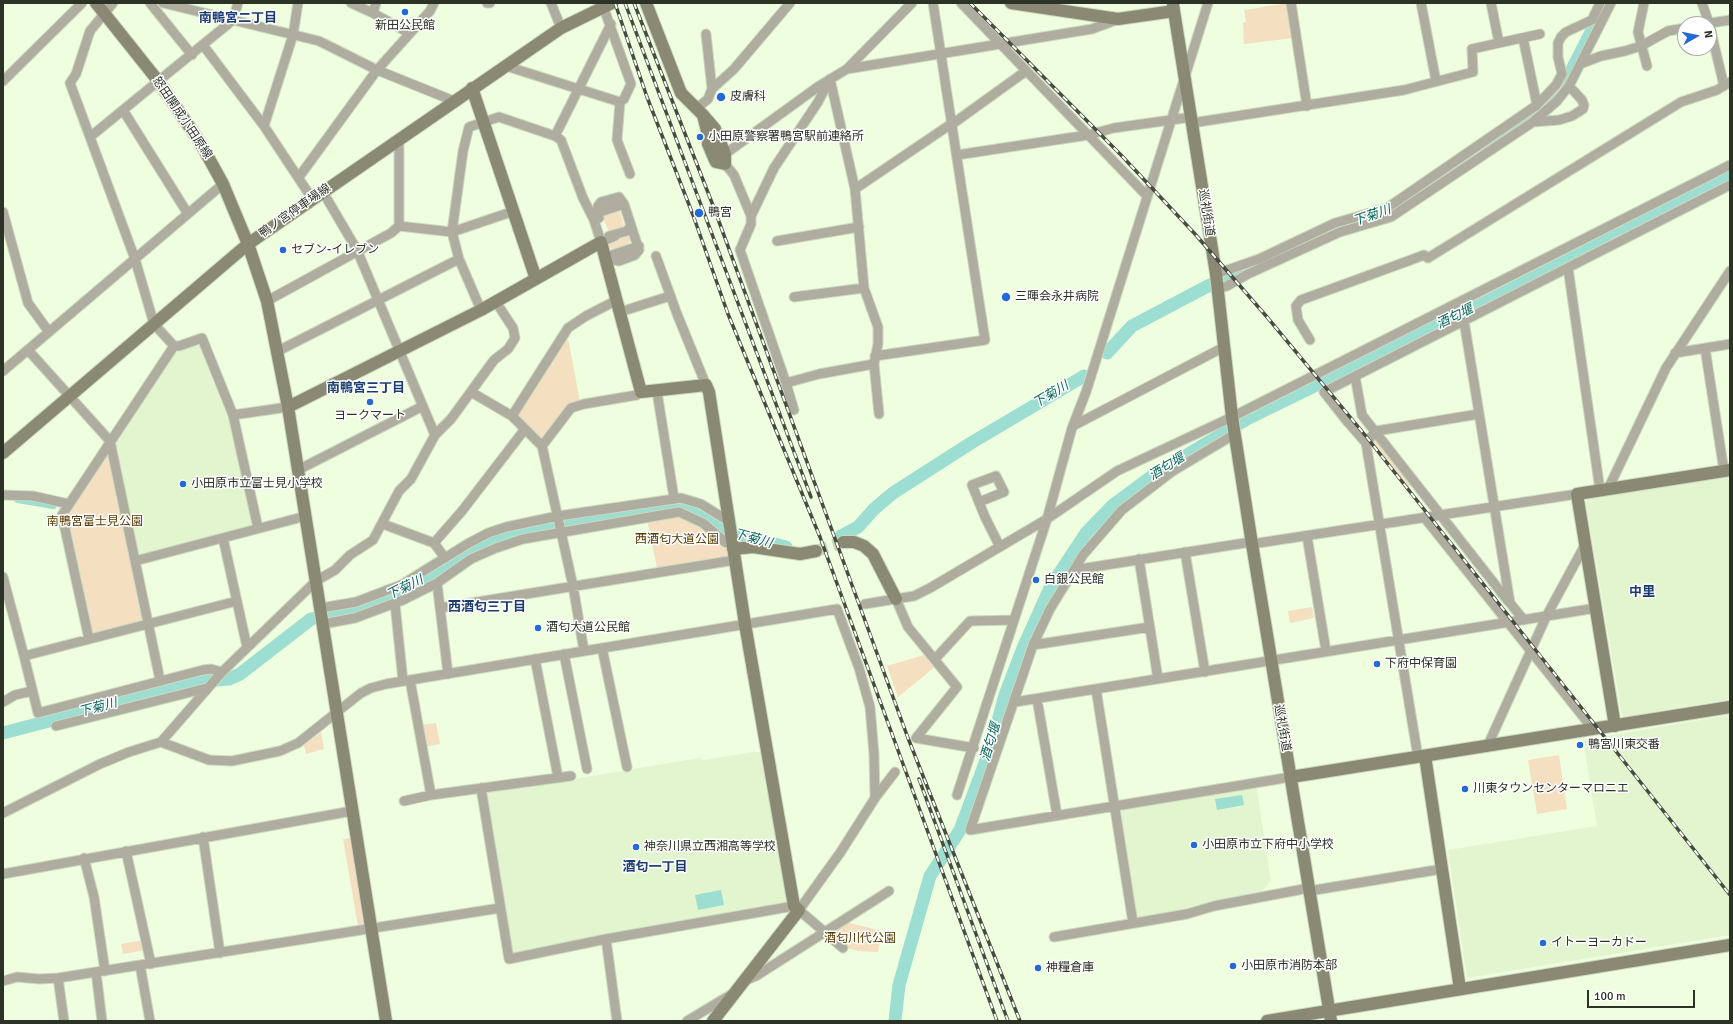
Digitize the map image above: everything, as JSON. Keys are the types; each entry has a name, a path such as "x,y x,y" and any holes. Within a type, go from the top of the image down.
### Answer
{"street":[{"path":"3,81 82,3"},
{"name":"怒田開成小田原線","path":"96,3 159,82 201,144 223,184 248,244 267,301 288,407 386,1021"},
{"path":"113,3 90,31 76,74 70,83 135,259 154,324 174,346"},
{"path":"150,3 192,55"},
{"path":"163,3 319,41 377,70 454,101"},
{"path":"90,137 233,20 238,3"},
{"path":"264,126 293,35 298,3"},
{"path":"351,3 373,13 409,33"},
{"path":"373,13 376,3"},
{"path":"299,177 377,70 430,11 434,3"},
{"path":"551,3 560,28"},
{"path":"646,3 680,93 700,111 715,129 725,159 751,216 751,224 740,250 794,410"},
{"path":"712,89 734,69 790,3"},
{"path":"725,159 830,79 847,69 912,3"},
{"path":"786,383 874,360 985,340 933,3"},
{"path":"961,3 1147,196"},
{"path":"1012,3 1049,6 1118,19"},
{"path":"957,795 974,748 1047,519 1073,426 1086,392 1208,3"},
{"path":"1291,3 1307,106"},
{"path":"1421,3 1436,81"},
{"path":"1491,3 1500,43"},
{"path":"1217,281 1259,259 1335,223 1387,208 1537,105 1556,86 1562,74 1558,57 1558,43 1561,37 1566,32 1592,20 1600,3"},
{"path":"1217,281 1227,286 1248,274 1340,232 1391,218 1533,122 1557,101 1569,86 1611,3"},
{"path":"1644,3 1638,32 1647,66"},
{"path":"1702,3 1704,16"},
{"path":"608,5 611,24 631,84 624,99 620,102 617,140 630,174"},
{"name":"鴨ノ宮停車場線","path":"3,453 248,244 560,28 608,5"},
{"path":"847,69 1092,28 1118,19 1173,7"},
{"name":"巡礼街道","path":"1173,7 1217,281 1232,417 1330,1016"},
{"path":"1717,22 1730,20"},
{"path":"555,136 611,24"},
{"path":"1580,64 1601,56 1641,46 1668,31 1677,29"},
{"path":"700,111 708,100 712,89 706,34"},
{"path":"957,155 1088,135 1114,128 1307,106 1404,90 1473,72 1472,49 1540,34"},
{"path":"1524,38 1537,105"},
{"path":"203,45 264,126 313,200"},
{"path":"1310,340 1298,320 1296,306 1301,300 1408,260 1424,255 1428,258 1681,102 1717,90 1727,84 1717,55"},
{"path":"508,63 509,67 620,102"},
{"path":"856,189 1026,71"},
{"path":"830,79 856,189 864,288 878,327 878,344 874,360 879,414"},
{"path":"751,216 774,168 818,102 830,79"},
{"path":"1533,122 1559,120 1572,116 1583,109 1584,105 1582,100 1569,86"},
{"path":"472,88 536,279"},
{"path":"123,110 188,214"},
{"path":"481,310 459,258 452,232 463,151 469,127 499,117 555,136 561,140 583,198 605,234 615,236"},
{"path":"399,139 399,226"},
{"path":"865,604 914,596 930,588 1047,519 1117,471 1232,417 1730,165"},
{"path":"3,371 223,184"},
{"path":"1460,989 1442,868 1399,639 1366,443 1324,392 1568,268 1607,246 1730,185"},
{"path":"323,192 357,250 379,299 435,435"},
{"path":"583,198 601,202 619,197 624,204 639,246 605,258"},
{"path":"601,202 598,206 596,217 601,242 641,392"},
{"path":"596,217 624,204"},
{"path":"267,301 357,250 391,233 399,226 452,232 514,211"},
{"path":"3,212 28,303 49,332"},
{"path":"233,415 288,407 481,310 601,242 627,231 631,225"},
{"path":"777,241 859,227"},
{"path":"656,256 670,296 709,392 745,624 797,908 843,948"},
{"path":"278,351 459,258"},
{"path":"1568,268 1604,490"},
{"path":"1604,490 1666,368 1730,270"},
{"path":"794,297 864,288"},
{"path":"512,416 568,328 586,316 618,306 670,296"},
{"path":"3,813 100,764 129,752 161,742 222,672 316,580 334,570 350,555 373,540 383,524 399,491 411,479 435,435 451,419 494,360 508,349 515,338 513,328 496,302"},
{"path":"1464,321 1510,603"},
{"path":"174,346 179,346 202,338 233,415 258,528"},
{"path":"1675,353 1730,344"},
{"path":"89,638 62,515 174,346"},
{"path":"1073,426 1224,347"},
{"path":"1074,570 1185,552 1308,536 1727,471 1705,348"},
{"path":"28,350 110,442 160,680"},
{"path":"1355,376 1362,415 1442,514 1523,619"},
{"path":"542,446 571,408 584,404 637,395 641,392 657,392 706,385"},
{"path":"471,392 512,416 542,446 573,586 584,651"},
{"path":"657,392 674,498"},
{"path":"298,470 423,406"},
{"path":"1366,443 1376,431 1479,414"},
{"path":"434,543 462,511 525,429"},
{"path":"1235,434 1173,471 1122,510 1083,555 1050,609 1033,645 1015,702 970,830 1730,707"},
{"path":"1577,494 1615,726"},
{"path":"3,495 33,496 69,504"},
{"path":"322,616 401,585 488,533 506,527 558,516 674,498 689,499 701,504 730,524"},
{"path":"979,502 1000,547"},
{"path":"322,616 355,618 395,604 436,583 471,559 496,548 523,539 678,512 703,523 733,549"},
{"path":"135,561 306,516"},
{"path":"1424,517 1593,729"},
{"path":"383,524 434,543 445,558"},
{"path":"1308,536 1326,651"},
{"path":"223,538 247,647"},
{"path":"843,542 854,542 859,544 873,554 896,599 908,627 957,687 916,738 974,748"},
{"path":"1487,747 1530,650 1586,543"},
{"path":"440,608 573,586 733,549 753,547 794,554 816,551"},
{"path":"1185,552 1205,672"},
{"path":"1139,559 1158,679"},
{"path":"3,577 38,713 203,670 222,672"},
{"path":"436,583 448,674"},
{"path":"24,656 237,601"},
{"path":"395,604 407,681 431,795"},
{"path":"1015,702 1205,672 1508,621 1596,608"},
{"path":"161,742 209,760 232,761 280,751 292,745 336,711 371,688 564,654 837,609 859,668 870,707 874,754 875,798"},
{"path":"935,659 970,621 1014,620"},
{"path":"1033,645 1150,628"},
{"path":"602,648 627,767"},
{"path":"564,654 587,769"},
{"path":"535,659 558,777"},
{"path":"56,726 207,688"},
{"path":"1096,689 1134,923"},
{"path":"3,702 15,696 32,691"},
{"path":"1037,699 1057,815"},
{"path":"713,1021 840,853 875,798 895,772"},
{"path":"404,801 431,795 571,776"},
{"path":"481,788 509,958 606,939 797,908"},
{"path":"3,874 22,872 84,858 352,811"},
{"path":"203,837 220,953"},
{"path":"126,851 151,964"},
{"path":"84,858 94,897 106,971"},
{"path":"1054,937 1187,914 1214,906 1309,889 1442,868"},
{"path":"743,981 756,976 889,891"},
{"path":"3,981 17,977 39,979 58,978 106,971 500,908"},
{"path":"606,939 617,1021"},
{"path":"1267,1021 1330,1016 1460,989 1730,945"},
{"path":"140,965 150,1021"},
{"path":"96,972 102,1021"},
{"path":"58,978 64,1021"},
{"path":"688,1021 733,993"}],"shaded area":[{"name":"小田原市立富士見小学校","path":"196,345 200,346 228,418 253,522 250,526 140,556 136,555 115,445 174,353"},
{"path":"1730,477 1730,699 1624,717 1622,716 1586,503 1589,499"},
{"path":"1730,715 1730,935 1467,978 1448,850 1597,826 1583,740"},
{"name":"神奈川県立西湘高等学校","path":"764,752 788,904 513,957 484,790 568,780 699,758 703,760"},
{"name":"小田原市立下府中小学校","path":"1256,785 1271,881 1260,893 1220,900 1177,912 1136,919 1117,808"}],"green space":[{"path":"1288,3 1293,38 1244,44 1243,23 1246,22 1244,10"},
{"path":"617,209 620,211 624,227 609,232 602,216"},
{"path":"629,234 631,239 627,246 615,250 608,247 609,242"},
{"path":"568,338 580,402 542,442 516,415"},
{"path":"1376,433 1414,482 1407,489 1369,442"},
{"name":"南鴨宮富士見公園","path":"108,453 145,622 92,635 66,516"},
{"name":"西酒匂大道公園","path":"675,515 691,519 731,549 731,556 657,568 647,520"},
{"path":"1312,607 1314,618 1290,623 1288,611"},
{"path":"927,654 936,666 898,697 887,666"},
{"path":"436,723 440,744 425,747 421,725"},
{"path":"321,732 324,749 306,754 304,745"},
{"path":"1559,755 1567,809 1537,814 1528,760"},
{"path":"351,838 365,925 358,926 343,839"},
{"name":"酒匂川代公園","path":"838,920 882,931 878,952 858,951 844,947 824,929"},
{"path":"144,940 146,950 123,954 121,944"}],"water":[{"path":"1242,795 1244,805 1217,810 1215,799"},
{"path":"721,890 724,905 698,910 695,895"}],"waterway":[{"name":"下菊川","path":"1318,236 1355,221 1379,216 1394,209 1543,108 1565,83 1606,3"},
{"name":"酒匂堰","path":"895,1021 899,985 930,876 960,830 991,747 1005,695 1023,648 1051,586 1086,533 1112,506 1155,474 1247,419 1490,300 1730,175"},
{"name":"下菊川","path":"1107,353 1132,326 1206,287 1269,258"},
{"name":"下菊川","path":"841,536 858,527 874,509 893,493 971,443 1084,376"},
{"path":"18,499 53,505"},
{"name":"下菊川","path":"3,733 202,681 229,679 240,674 311,619 342,612 391,597 420,582 471,549 514,532 675,506 689,507 698,511 724,531 786,547"}],"tunnel":[{"path":"816,551 843,542"}],"railway":[{"path":"615,3 647,97 693,215 728,314 820,537 997,1021"},
{"path":"625,3 811,497"},
{"path":"634,3 714,208 908,738 1020,1021"},
{"path":"970,3 1121,155 1195,234 1267,317 1365,435 1730,895"},
{"path":"919,779 1008,1021"}],"place":[{"name":"新田公民館","path":"405,12"},
{"name":"皮膚科","path":"721,97"},
{"name":"小田原警察署鴨宮駅前連絡所","path":"700,137"},
{"name":"鴨宮","path":"699,213"},
{"name":"セブン-イレブン","path":"283,250"},
{"name":"三暉会永井病院","path":"1006,297"},
{"name":"ヨークマート","path":"370,402"},
{"name":"小田原市立富士見小学校","path":"183,484"},
{"name":"白銀公民館","path":"1036,580"},
{"name":"酒匂大道公民館","path":"538,628"},
{"name":"下府中保育園","path":"1377,664"},
{"name":"鴨宮川東交番","path":"1580,745"},
{"name":"川東タウンセンターマロニエ","path":"1465,789"},
{"name":"小田原市立下府中小学校","path":"1194,845"},
{"name":"神奈川県立西湘高等学校","path":"636,847"},
{"name":"イトーヨーカドー","path":"1543,943"},
{"name":"小田原市消防本部","path":"1233,966"},
{"name":"神糧倉庫","path":"1038,968"}],"district":[{"name":"南鴨宮二丁目","path":"238,19"},
{"name":"南鴨宮三丁目","path":"366,389"},
{"name":"中里","path":"1642,593"},
{"name":"西酒匂三丁目","path":"487,608"},
{"name":"酒匂一丁目","path":"655,868"}]}
